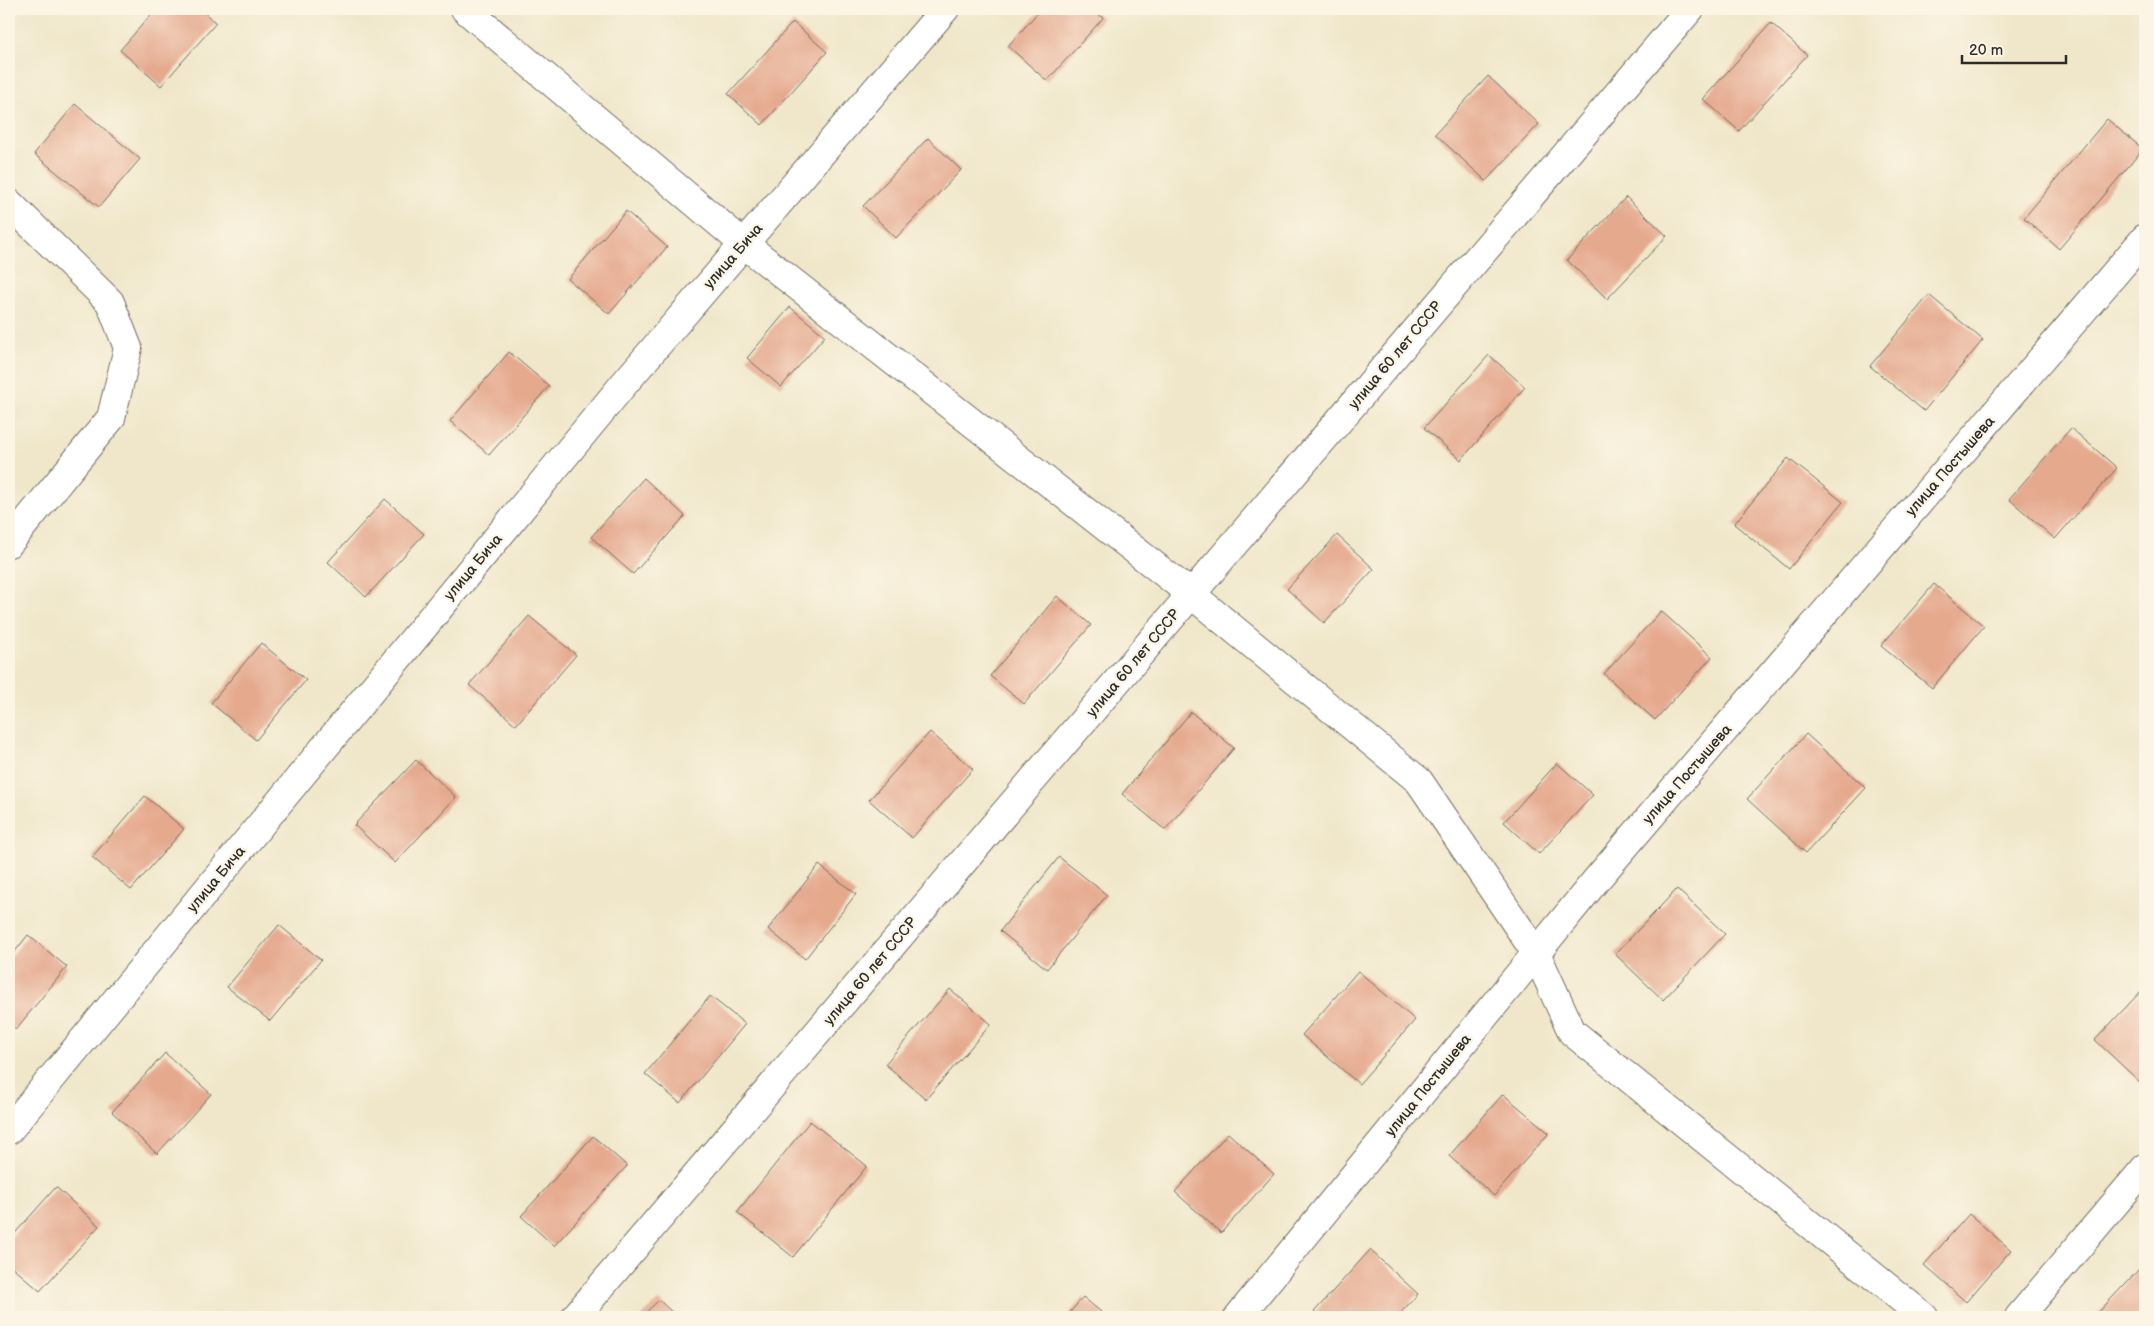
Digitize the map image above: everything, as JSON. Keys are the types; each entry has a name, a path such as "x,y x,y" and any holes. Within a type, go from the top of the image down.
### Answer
{"street":[{"path":"465,9 744,244 1191,594 1419,781 1536,953 1572,1032 1924,1317"},
{"name":"улица Бича","path":"9,1130 617,393 945,9"},
{"name":"улица 60 лет СССР","path":"575,1317 1690,9"},
{"path":"9,203 110,302 128,348 111,418 9,543"},
{"name":"улица Постышева","path":"1238,1317 1536,953 2145,238"},
{"path":"2018,1317 2145,1168"}],"building":[{"path":"156,9 200,9 216,23 161,86 120,50"},
{"path":"1041,9 1092,9 1103,18 1047,81 1008,46"},
{"path":"793,22 827,52 762,125 728,94"},
{"path":"1771,23 1807,55 1739,131 1703,99"},
{"path":"1488,76 1539,124 1486,181 1435,134"},
{"path":"75,104 140,159 99,207 34,154"},
{"path":"2107,119 2143,149 2059,249 2024,218"},
{"path":"928,138 961,170 896,238 863,206"},
{"path":"1626,197 1667,236 1607,299 1567,260"},
{"path":"626,211 667,247 609,314 568,279"},
{"path":"1929,295 1983,340 1924,411 1870,366"},
{"path":"790,307 825,336 781,387 747,358"},
{"path":"509,352 549,386 489,455 450,421"},
{"path":"1489,355 1525,387 1461,460 1424,428"},
{"path":"2071,428 2117,468 2055,539 2009,499"},
{"path":"1788,458 1843,502 1789,569 1734,524"},
{"path":"644,478 685,516 633,574 591,537"},
{"path":"385,499 424,534 366,597 328,562"},
{"path":"1337,535 1374,569 1324,623 1287,589"},
{"path":"1934,584 1984,626 1932,688 1881,646"},
{"path":"1057,596 1091,625 1024,704 990,676"},
{"path":"1661,611 1712,657 1655,720 1604,674"},
{"path":"529,616 576,655 516,725 469,685"},
{"path":"261,643 306,680 256,740 211,703"},
{"path":"1191,712 1234,748 1165,830 1122,794"},
{"path":"930,732 973,769 912,838 869,800"},
{"path":"1806,734 1866,788 1806,853 1747,799"},
{"path":"416,760 456,797 395,863 354,825"},
{"path":"1557,763 1593,795 1539,854 1504,822"},
{"path":"145,796 184,829 131,890 92,857"},
{"path":"1059,857 1107,895 1047,969 1000,931"},
{"path":"819,865 856,894 805,959 768,929"},
{"path":"1677,889 1725,934 1663,1000 1615,954"},
{"path":"279,925 321,960 270,1021 227,987"},
{"path":"28,935 67,967 16,1029 9,1024 9,959"},
{"path":"1358,971 1415,1020 1359,1084 1302,1035"},
{"path":"2145,987 2145,1085 2144,1086 2095,1040"},
{"path":"950,989 991,1024 926,1099 885,1064"},
{"path":"710,996 745,1024 680,1103 645,1074"},
{"path":"165,1053 211,1094 157,1154 112,1112"},
{"path":"1503,1094 1549,1133 1494,1196 1449,1156"},
{"path":"810,1121 867,1166 793,1257 737,1212"},
{"path":"1228,1133 1274,1174 1221,1233 1175,1192"},
{"path":"593,1136 627,1166 554,1246 521,1216"},
{"path":"56,1187 99,1226 40,1291 9,1264 9,1240"},
{"path":"1969,1214 2011,1250 1966,1302 1924,1265"},
{"path":"1370,1250 1418,1294 1397,1317 1320,1317 1314,1312"},
{"path":"2141,1267 2145,1272 2145,1317 2094,1317"},
{"path":"1083,1297 1107,1317 1066,1317"},
{"path":"659,1300 677,1317 641,1317"}]}
